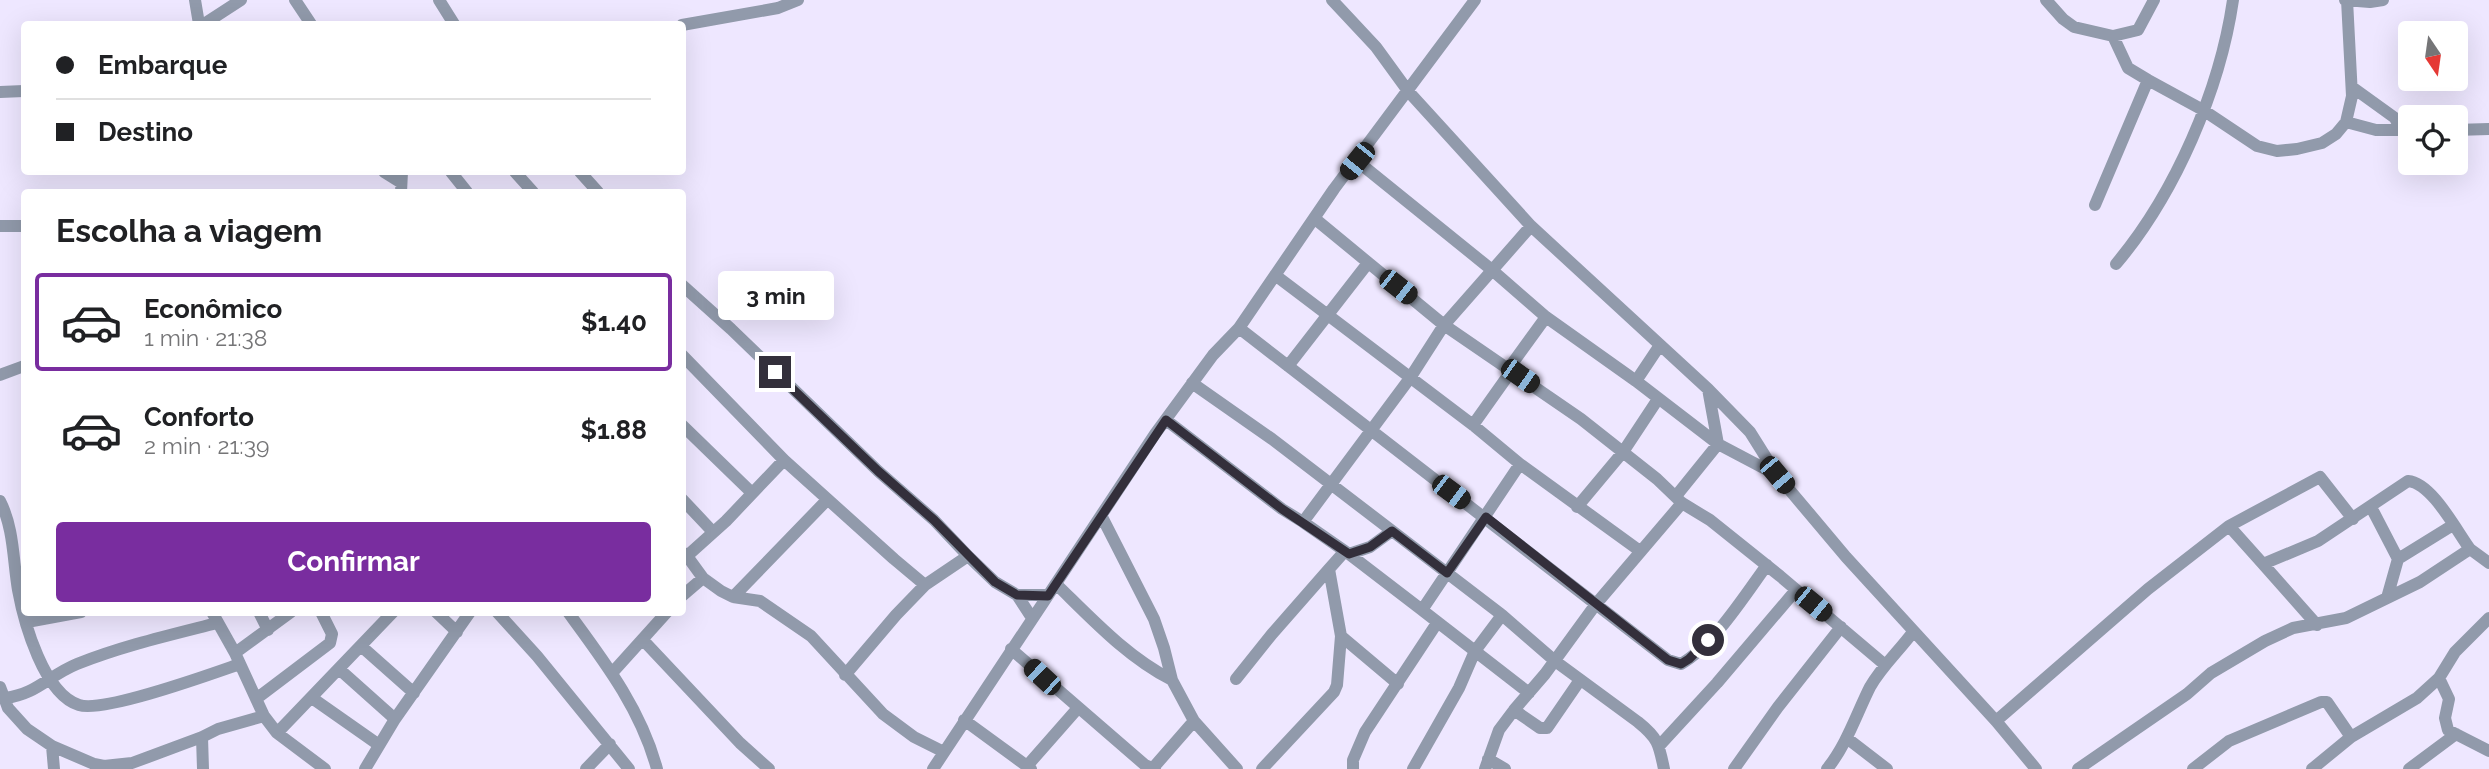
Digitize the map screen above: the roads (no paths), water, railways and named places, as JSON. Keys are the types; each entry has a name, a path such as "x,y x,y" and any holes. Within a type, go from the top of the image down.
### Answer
{"street":[{"path":"195,0 198,21"},
{"path":"209,21 241,0"},
{"path":"295,0 307,21"},
{"path":"439,0 452,21"},
{"path":"686,24 778,8 798,0"},
{"path":"1332,0 1376,47 1408,91 1531,226 1708,388 1749,432 1777,475 2036,769"},
{"path":"933,769 1192,383 1213,355 1239,328 1334,189 1475,0"},
{"path":"2046,0 2074,27 2113,36 2138,30 2154,0"},
{"path":"2116,264 2140,235 2188,148 2228,38 2233,0"},
{"path":"2113,36 2128,68 2203,110 2257,146 2277,151 2322,143 2336,134 2346,122 2352,96 2346,0 2383,0"},
{"path":"2095,205 2148,80"},
{"path":"2352,87 2398,122"},
{"path":"0,92 21,91"},
{"path":"2346,122 2376,130 2398,130"},
{"path":"2468,130 2489,129"},
{"path":"1357,161 1546,317 1718,444 1777,475"},
{"path":"453,175 465,189"},
{"path":"518,175 530,189"},
{"path":"583,175 595,189"},
{"path":"1314,218 1444,325 1510,369 1623,452 1679,500 1710,520 1884,664"},
{"path":"0,226 21,226"},
{"path":"1303,522 1410,378 1444,325 1531,226"},
{"path":"1288,366 1368,263"},
{"path":"1275,275 1474,425 1520,464 1640,551"},
{"path":"686,289 757,353 878,471 934,520 995,582 1017,595 1032,618"},
{"path":"1474,425 1546,317"},
{"path":"1239,328 1668,660 1681,664 1689,659 1726,620 1767,565"},
{"path":"1636,381 1660,345"},
{"path":"686,359 784,460 925,585"},
{"path":"0,375 21,367"},
{"path":"1192,383 1244,418 1502,615 1555,661 1651,732 1660,745 1664,769"},
{"path":"1505,769 1487,764 1499,730 1640,551 1718,444 1708,388"},
{"path":"1577,506 1623,452 1658,399"},
{"path":"1166,420 1262,495 1347,552 1529,693"},
{"path":"686,429 751,492"},
{"path":"1737,452 1749,432"},
{"path":"686,553 713,532 784,460"},
{"path":"1422,610 1520,464"},
{"path":"1996,721 2148,589 2229,526 2320,477 2353,519"},
{"path":"2263,564 2312,544 2408,481 2417,482 2429,491 2470,549 2489,563"},
{"path":"733,597 827,500"},
{"path":"0,501 10,529 21,588"},
{"path":"686,503 713,532"},
{"path":"2371,507 2398,559"},
{"path":"1102,517 1154,618 1172,680 1194,721 1237,769"},
{"path":"2387,598 2398,559 2453,525"},
{"path":"2229,526 2317,625"},
{"path":"1236,679 1329,569 1347,552 1370,547 1392,531"},
{"path":"2078,769 2237,656 2293,628 2346,618 2420,582 2470,549"},
{"path":"686,555 703,578 721,591 733,597 760,601 814,639 891,721 914,737 944,752"},
{"path":"845,675 925,585 968,556"},
{"path":"1262,769 1334,692 1337,685 1341,636 1329,569"},
{"path":"686,593 703,578"},
{"path":"1056,584 1118,643 1149,667 1172,680"},
{"path":"1660,745 1796,590"},
{"path":"1017,595 1048,596"},
{"path":"1413,769 1459,688 1475,652 1502,615"},
{"path":"26,616 36,652 48,679 72,702 94,707 181,684 237,659 286,616"},
{"path":"27,622 59,616"},
{"path":"261,616 268,630"},
{"path":"256,699 330,643 332,634 323,616"},
{"path":"277,733 389,616"},
{"path":"440,616 457,632"},
{"path":"365,769 467,616"},
{"path":"500,616 629,769"},
{"path":"574,616 612,673 640,723 657,769"},
{"path":"612,673 664,616"},
{"path":"264,716 229,725 158,754 117,766 93,764 51,746 27,729 3,700 31,692 48,679 80,663 214,618 264,716 277,733 325,769"},
{"path":"2312,769 2351,737 2417,698 2439,678 2455,652 2489,618"},
{"path":"1353,769 1353,760 1365,732 1437,623"},
{"path":"1734,769 1778,707 1841,627"},
{"path":"1827,769 1848,739 1869,689 1884,664 1913,632"},
{"path":"1341,636 1398,684"},
{"path":"643,640 740,743 769,769"},
{"path":"361,646 414,693"},
{"path":"1011,649 1149,768 1194,721"},
{"path":"339,669 396,719"},
{"path":"2439,678 2449,699 2445,721 2448,730 2489,751"},
{"path":"1514,710 1541,729 1547,728 1580,680"},
{"path":"312,698 379,745"},
{"path":"2193,769 2229,741 2321,702 2327,702 2351,737"},
{"path":"964,720 1029,768 1078,708"},
{"path":"2409,769 2456,734"},
{"path":"202,737 203,769"},
{"path":"1848,739 1887,769"},
{"path":"586,769 610,744"},
{"path":"51,746 54,769"}]}
